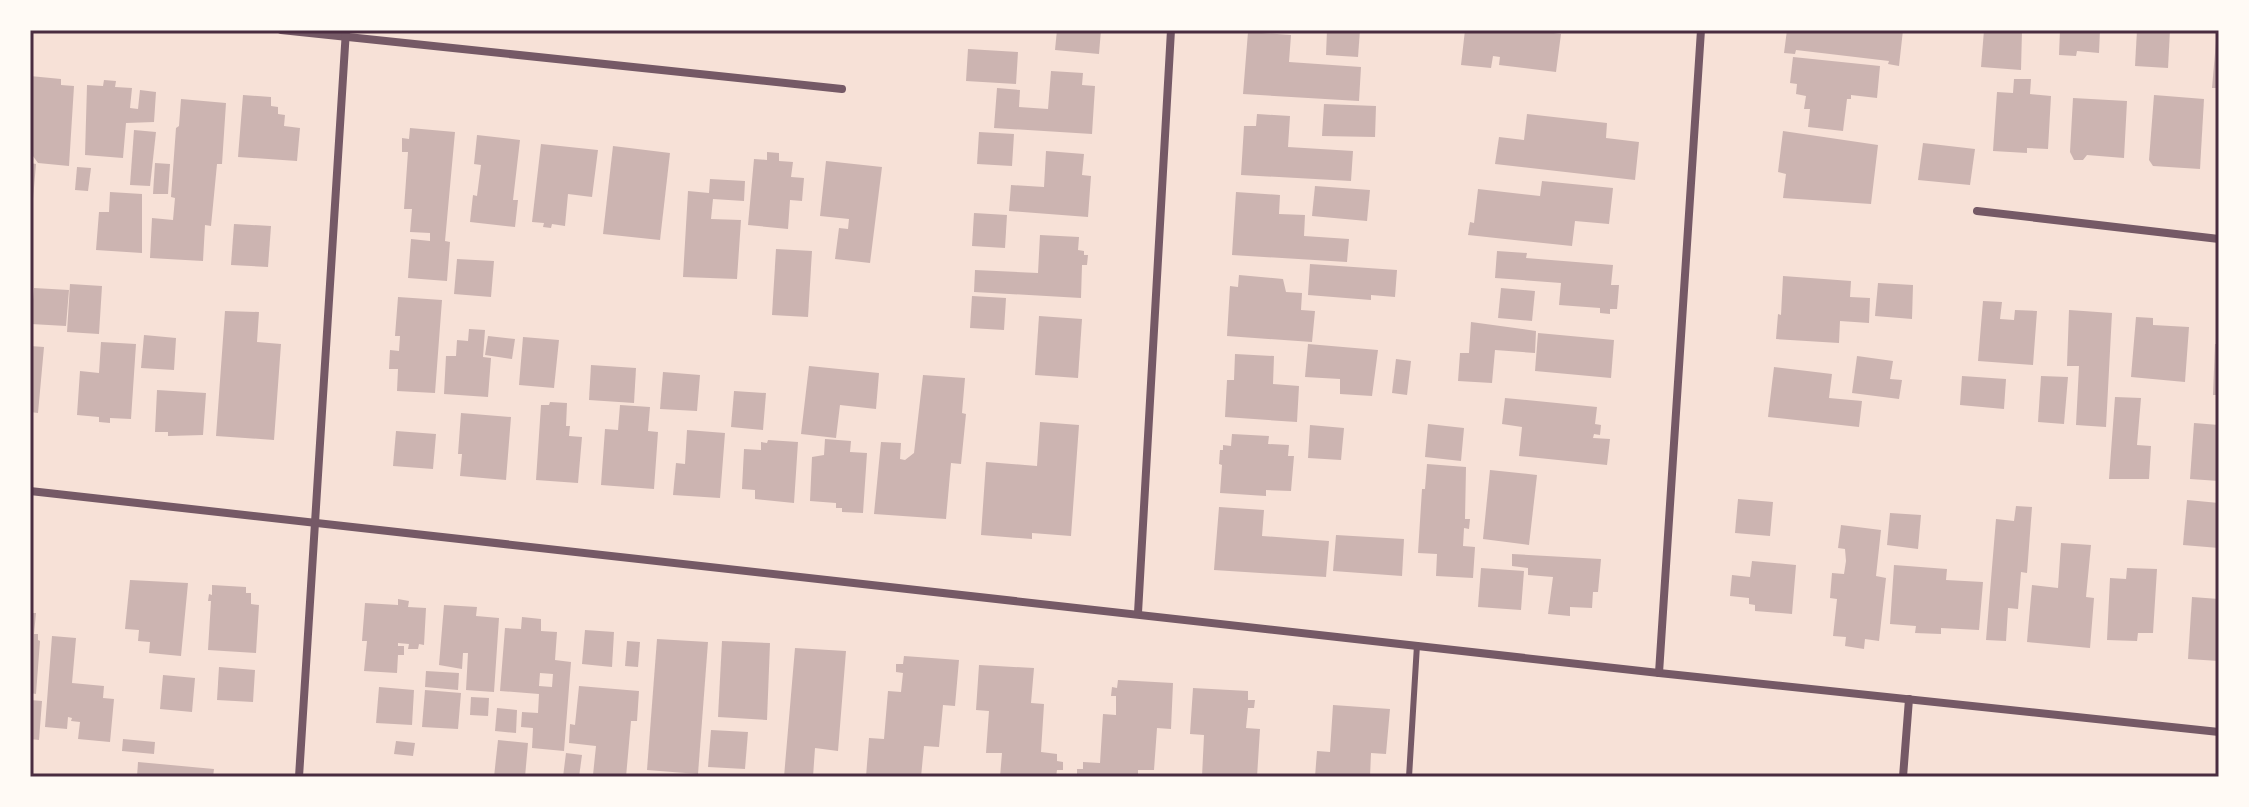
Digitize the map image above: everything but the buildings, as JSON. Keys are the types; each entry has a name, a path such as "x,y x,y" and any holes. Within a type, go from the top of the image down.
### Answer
{"street":[{"path":"281,30 346,34 842,89"},
{"path":"1138,613 1171,30"},
{"path":"1659,673 1701,30"},
{"path":"299,777 346,34"},
{"path":"1977,211 2219,239"},
{"path":"30,491 1659,673 2219,732"},
{"path":"1903,777 1909,699"}],"lane":[{"path":"1409,777 1417,645"}]}
